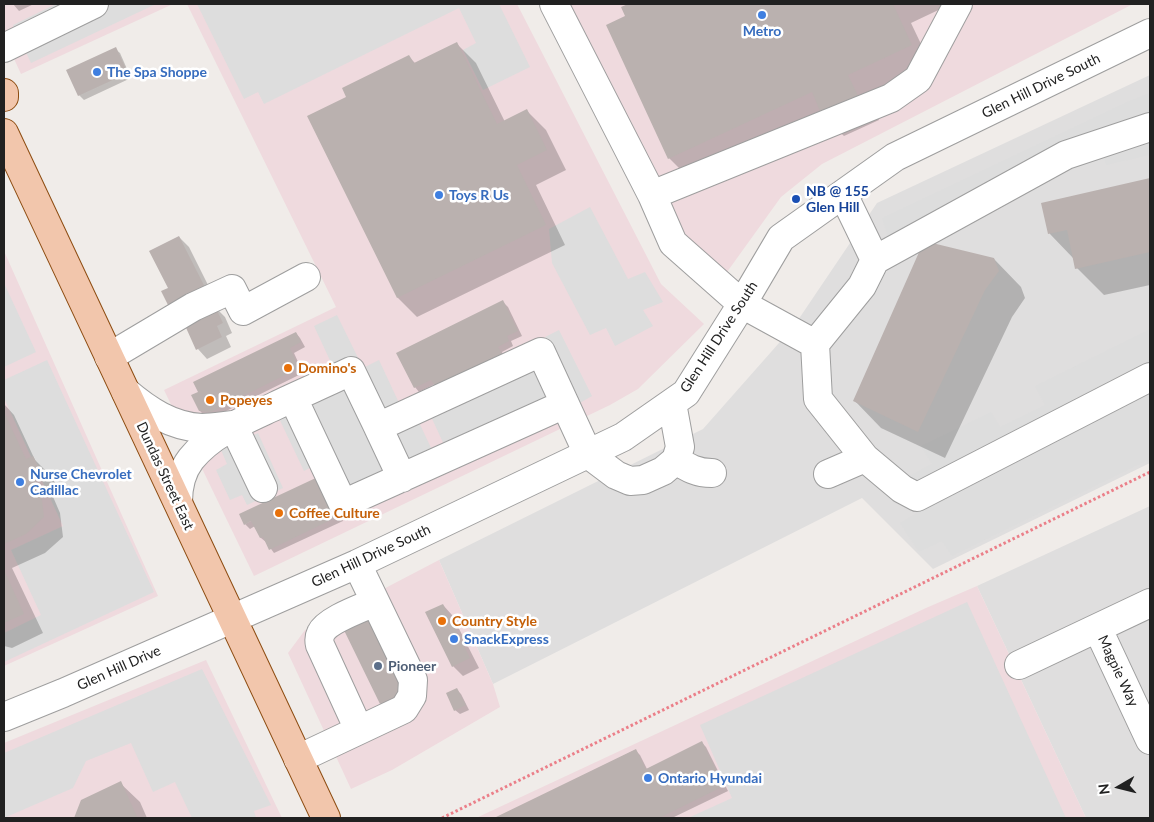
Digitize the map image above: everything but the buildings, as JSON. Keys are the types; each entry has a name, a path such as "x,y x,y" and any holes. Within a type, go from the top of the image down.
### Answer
{"main road":[{"name":"Dundas Street East","path":"4,134 326,818"}],"street":[{"path":"4,48 94,4"},
{"path":"554,4 652,195 673,243 742,304 815,344"},
{"path":"652,195 891,98 918,79 958,4"},
{"name":"Glen Hill Drive South","path":"233,618 357,564 624,437 686,393 781,238 894,157 1150,33"},
{"path":"1150,127 1066,155 875,260 862,286 815,344 818,399 865,458 902,489 917,497 1150,376"},
{"path":"843,194 875,260"},
{"path":"109,357 192,307 232,289 243,311 306,277"},
{"path":"378,428 541,352 588,454 616,475 630,481 643,480 664,471 676,460 680,447 672,402"},
{"path":"178,502 178,486 190,460 233,425 352,372 402,478"},
{"path":"126,392 146,409 185,426 201,428 233,425"},
{"path":"293,398 344,504 565,404"},
{"path":"233,425 263,488"},
{"path":"828,474 865,458"},
{"path":"676,460 701,473 712,473"},
{"path":"298,759 404,709 412,696 413,680 357,564"},
{"path":"359,730 320,645 319,638 327,625 375,602"},
{"name":"Magpie Way","path":"1020,665 1150,603"},
{"name":"Glen Hill Drive","path":"4,717 233,618"},
{"name":"Magpie Way","path":"1098,629 1150,740"}],"path":[{"path":"442,818 1150,472"}],"shaded area":[{"path":"4,4 173,4 21,74 4,37"},
{"path":"56,4 156,4 31,63 13,25"},
{"path":"187,4 517,4 661,284 704,324 638,389 610,405 254,576 164,390 336,307"},
{"path":"197,4 499,4 530,67 483,90 463,50 476,43 459,8 264,104 258,92 244,99"},
{"path":"563,4 1133,4 822,164 781,197 722,279 691,247"},
{"path":"1150,75 1150,463 933,569 862,498 493,684 439,560 703,429 794,326 877,203"},
{"path":"1150,93 1150,155 1106,165 1102,153 893,253 882,218 1129,101"},
{"path":"590,207 628,279 645,272 663,302 643,310 653,326 615,346 606,328 590,335 552,263 549,229"},
{"path":"4,251 158,596 4,666"},
{"path":"4,283 36,352 4,367"},
{"path":"337,315 363,368 379,360 400,405 409,401 440,467 343,513 319,463 304,471 276,412 340,382 314,326"},
{"path":"1150,329 1150,459 952,556 942,541 919,552 900,523 917,513 906,497 907,477 932,464 921,446 991,412 1000,427 1045,405 1035,386"},
{"path":"559,330 592,396 578,404 545,337"},
{"path":"526,348 556,413 452,462 422,397"},
{"path":"47,360 154,592 4,662 4,633 41,615 11,550 63,526 4,398 4,380"},
{"path":"258,433 283,488 247,505 242,495 230,500 216,470 227,464 221,450"},
{"path":"1150,506 1150,818 1086,818 977,586"},
{"path":"439,560 493,684 500,707 392,770 351,789 288,653 305,630"},
{"path":"977,586 1086,818 476,818 926,608"},
{"path":"967,602 1066,818 688,818 732,798 700,725"},
{"path":"206,660 282,818 4,818 4,743"},
{"path":"202,669 271,805 254,811 256,818 192,818 175,782 153,792 131,743 86,761 73,788 4,818 4,753"}],"place":[{"name":"Metro","path":"762,15"},
{"name":"The Spa Shoppe","path":"97,72"},
{"name":"Toys R Us","path":"439,195"},
{"name":"NB @ 155 Glen Hill","path":"796,199"},
{"name":"Domino's","path":"288,368"},
{"name":"Popeyes","path":"210,400"},
{"name":"Nurse Chevrolet Cadillac","path":"20,482"},
{"name":"Coffee Culture","path":"279,513"},
{"name":"Country Style","path":"442,621"},
{"name":"SnackExpress","path":"454,639"},
{"name":"Pioneer","path":"378,666"},
{"name":"Ontario Hyundai","path":"648,778"}]}
